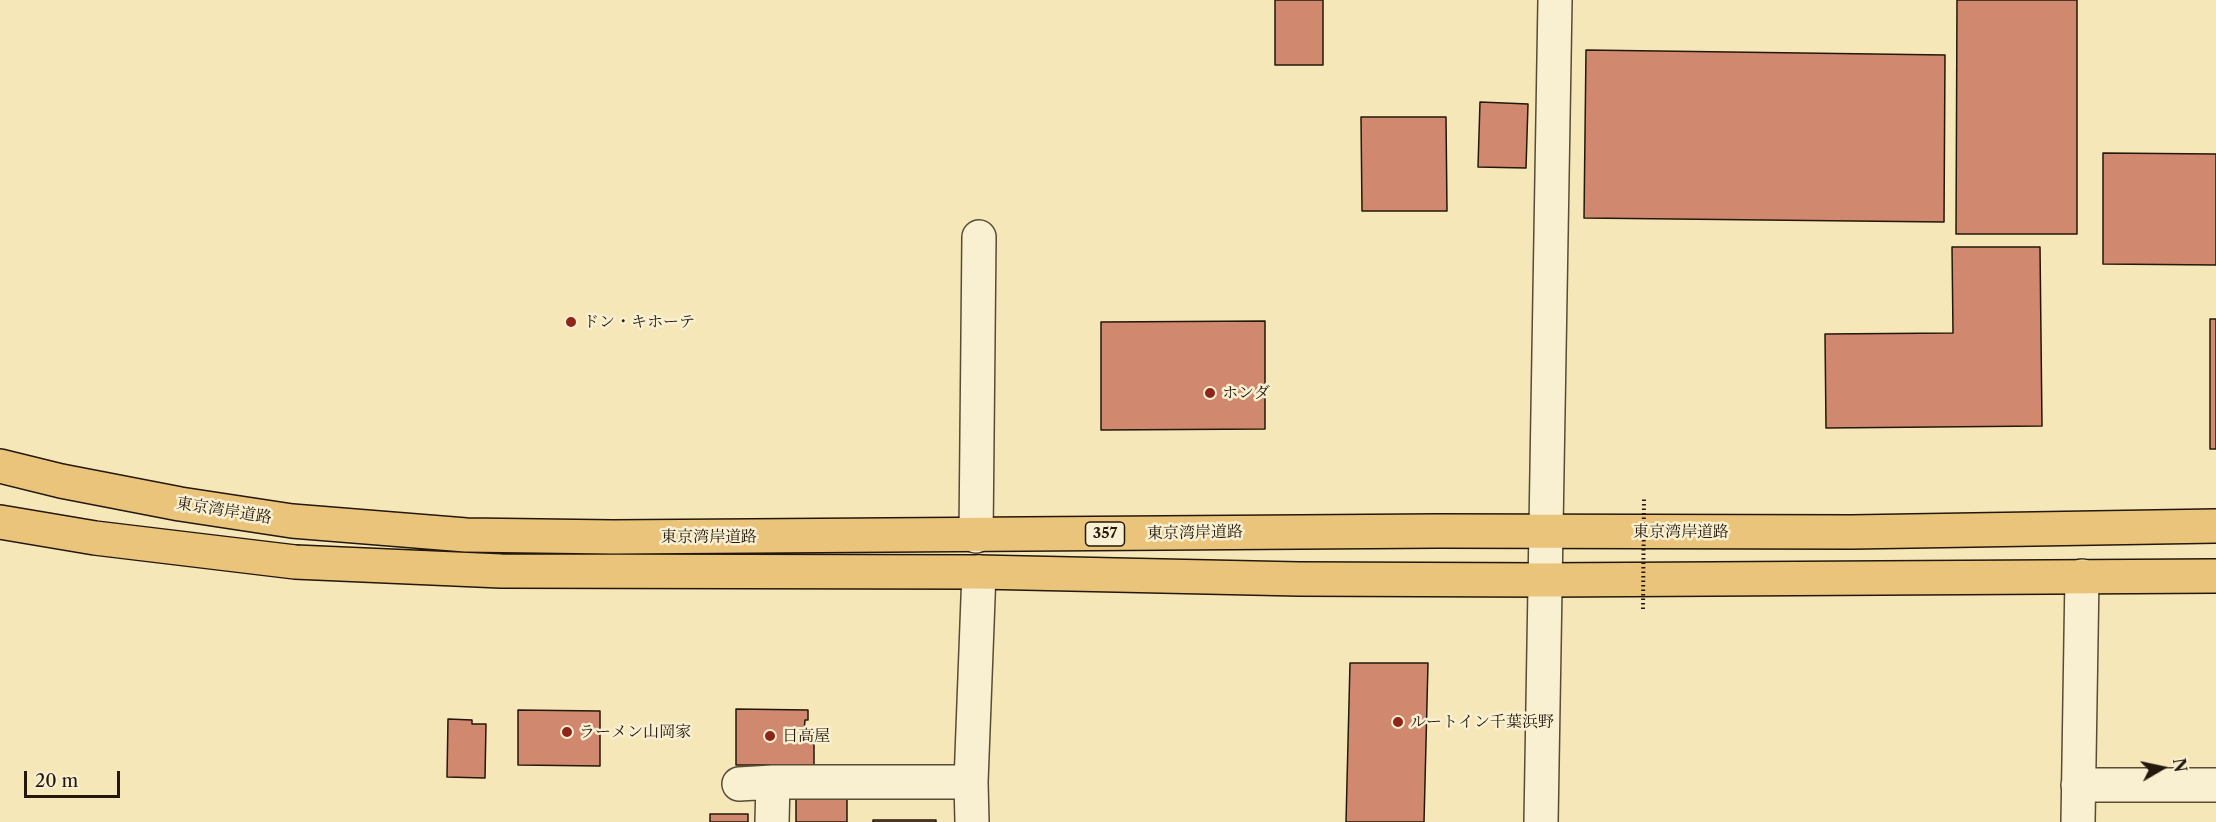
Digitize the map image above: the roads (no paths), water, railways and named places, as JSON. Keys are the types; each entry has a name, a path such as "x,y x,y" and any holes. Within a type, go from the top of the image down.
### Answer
{"highway":[{"name":"東京湾岸道路","path":"0,466 61,481 180,504 292,521 466,535 614,537 1852,532 2216,526"},
{"name":"東京湾岸道路","path":"0,522 106,540 306,562 501,571 979,572 1299,579 1545,580 2216,576"}],"street":[{"path":"1541,822 1555,0"},
{"path":"976,536 979,237"},
{"path":"972,822 971,782 979,572"},
{"path":"2079,822 2082,576"},
{"path":"772,782 772,822"},
{"path":"739,784 971,782"},
{"path":"2078,785 2216,785"}],"place":[{"name":"ドン・キホーテ","path":"571,322"},
{"name":"ホンダ","path":"1210,393"},
{"name":"ルートイン千葉浜野","path":"1398,722"},
{"name":"ラーメン山岡家","path":"567,732"},
{"name":"日高屋","path":"770,736"}]}
